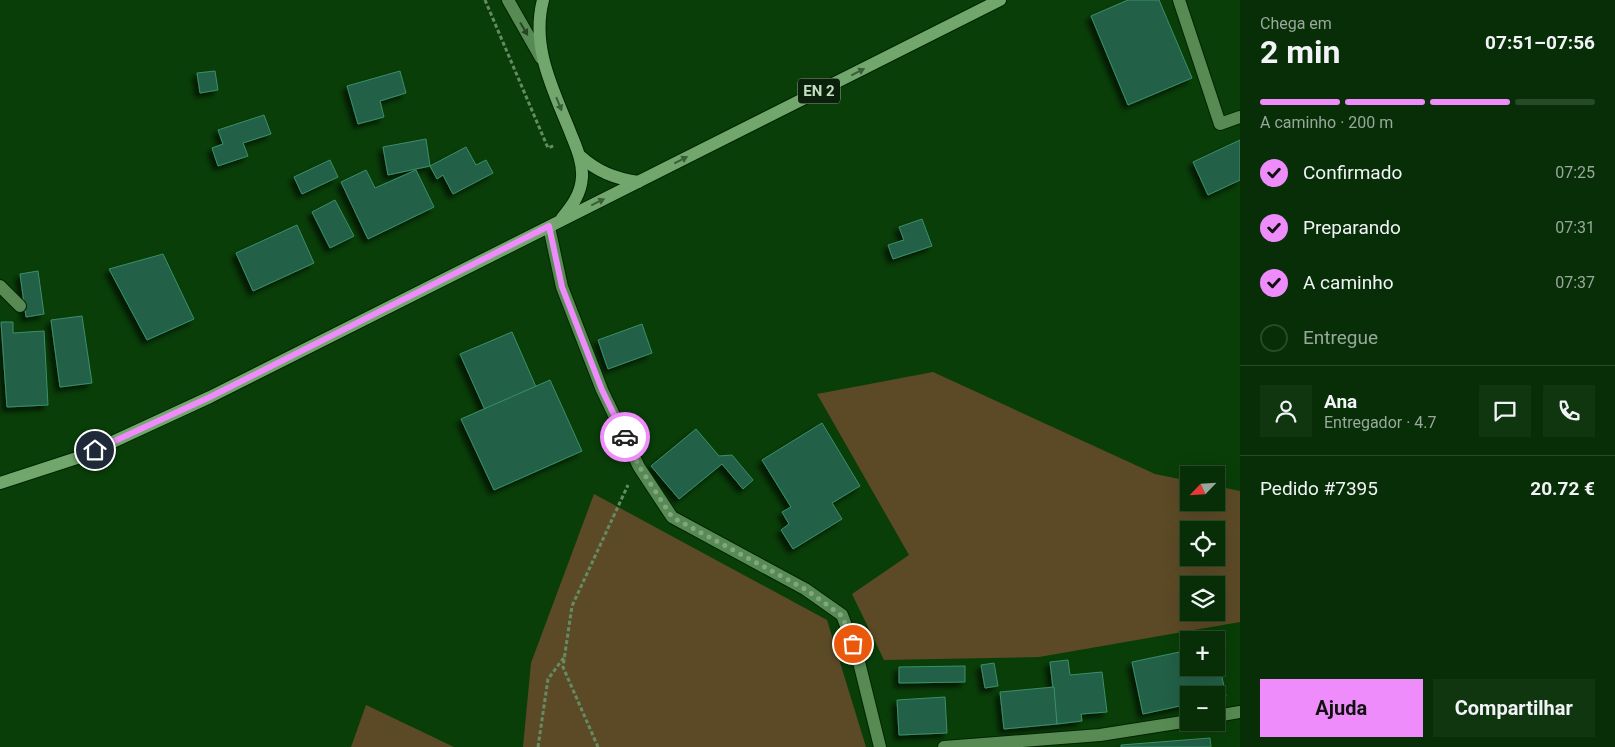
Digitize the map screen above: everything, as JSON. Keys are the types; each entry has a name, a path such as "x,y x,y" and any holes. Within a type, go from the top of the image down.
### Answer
{"main road":[{"path":"543,0 538,18 542,58 580,156 582,177 579,192 573,204 554,224"},
{"name":"EN 2","path":"0,479 80,457 140,431 1000,0"},
{"path":"580,156 596,170 617,178 638,182"}],"street":[{"path":"508,0 542,58"},
{"path":"1179,0 1220,124 1240,117"},
{"path":"554,224 562,287 602,390 636,459 672,517 805,589 842,616 858,658 880,747"},
{"path":"0,286 20,306"},
{"path":"1225,714 1240,712"},
{"path":"944,747 1100,735 1180,722"}],"path":[{"path":"485,0 548,148 572,138"},
{"path":"598,747 564,667 565,656 572,606 615,517 631,479 636,459"},
{"path":"538,747 548,679 565,656"}],"shaded area":[{"path":"933,372 1155,474 1180,479 1180,511 1225,511 1225,488 1240,491 1240,622 1039,657 884,660 852,594 909,555 817,394"},
{"path":"594,494 827,620 866,747 523,747 531,663"},
{"path":"366,705 454,747 351,747"}],"building":[{"path":"1128,0 1159,0 1192,78 1128,105 1091,16"},
{"path":"215,71 218,90 200,93 197,73"},
{"path":"400,71 406,93 380,101 384,117 358,124 347,86"},
{"path":"264,115 271,134 243,143 248,156 218,166 212,148 223,144 218,130"},
{"path":"426,139 430,166 388,175 383,147"},
{"path":"1240,140 1240,180 1208,195 1193,162"},
{"path":"466,147 476,165 486,160 493,173 453,194 443,175 437,179 430,166"},
{"path":"330,160 338,177 302,194 294,177"},
{"path":"366,170 375,188 416,170 434,207 368,239 341,182"},
{"path":"335,200 354,236 330,248 312,212"},
{"path":"922,219 932,246 893,259 888,245 904,240 899,227"},
{"path":"297,225 314,263 253,291 236,253"},
{"path":"163,254 194,319 147,340 109,269"},
{"path":"38,271 44,314 26,317 20,274"},
{"path":"82,316 92,383 60,387 51,320"},
{"path":"1,322 13,322 13,333 44,331 48,405 7,407"},
{"path":"642,324 652,353 608,369 598,340"},
{"path":"512,332 536,387 485,410 460,354"},
{"path":"550,380 582,451 494,490 461,419"},
{"path":"822,423 860,486 832,503 842,519 793,549 781,530 789,524 782,512 791,507 762,460"},
{"path":"696,429 719,456 732,455 753,480 743,489 722,464 679,499 651,466"},
{"path":"1180,652 1180,676 1222,676 1224,686 1180,686 1180,706 1143,714 1132,662"},
{"path":"1068,660 1070,675 1102,672 1107,712 1081,714 1082,721 1057,724 1050,662"},
{"path":"994,663 998,686 985,688 981,665"},
{"path":"965,666 965,682 899,683 899,667"},
{"path":"1054,687 1057,724 1004,729 1000,692"},
{"path":"945,697 947,733 899,735 897,700"},
{"path":"1210,738 1211,747 1121,747 1121,745"}],"way so far":[{"path":"625,437 639,466 672,517 805,589 842,616 853,644"}],"route":[{"path":"95,450 140,431 210,397 549,226 562,287 602,390 625,437"}]}
